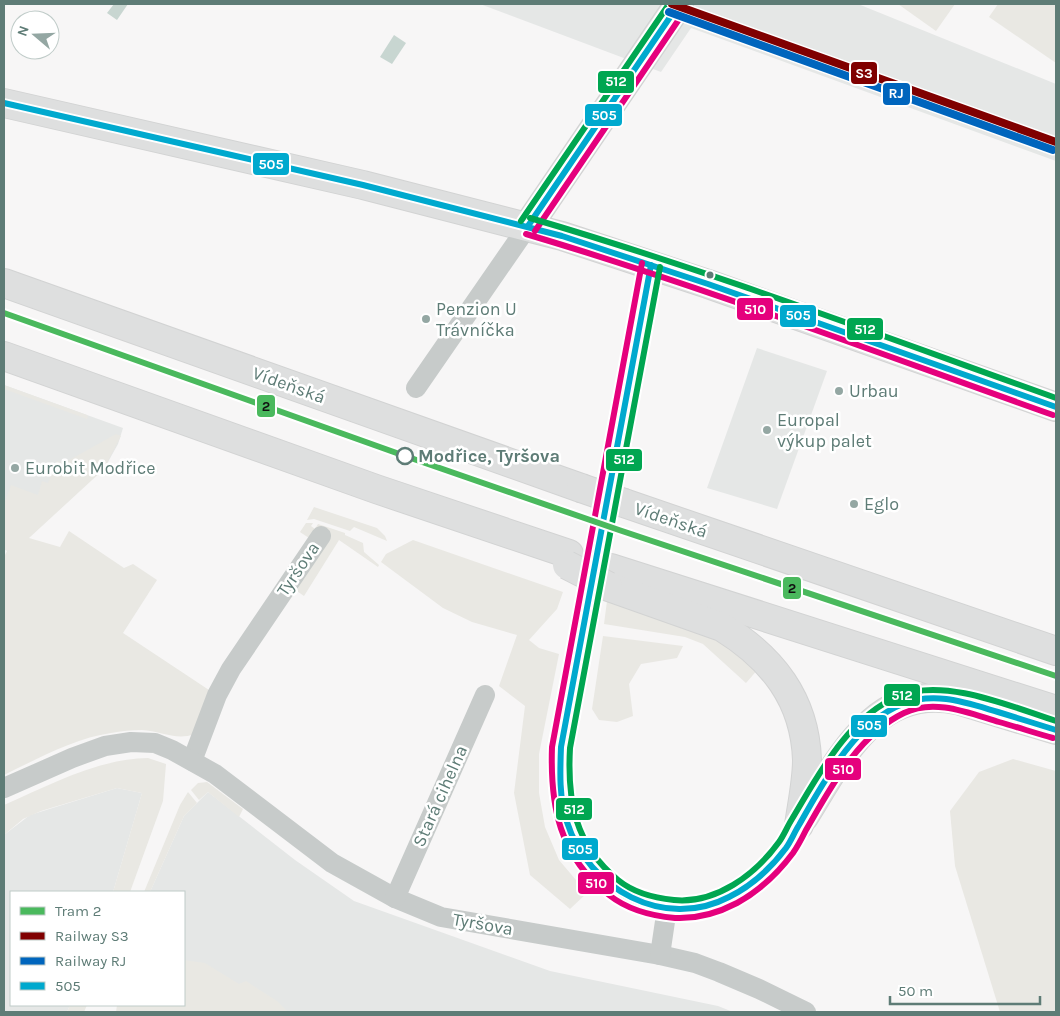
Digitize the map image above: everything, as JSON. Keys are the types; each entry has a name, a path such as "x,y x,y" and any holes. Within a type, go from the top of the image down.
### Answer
{"main road":[{"path":"528,226 678,4"},
{"path":"4,103 363,185 528,226 596,246 708,284 1056,406"},
{"name":"Vídeňská","path":"4,283 624,504 1056,651"},
{"path":"4,356 367,486 521,538 722,627 737,636 773,668 791,696 798,712 806,745 807,762 799,825"},
{"path":"610,577 1056,710"},
{"path":"799,825 849,746 864,728 879,716 897,706 928,697 943,697 985,707 1056,730"}],"street":[{"path":"416,388 528,226"},
{"path":"651,265 565,721 561,746 560,784 562,804 573,839 586,860 598,874 626,896 641,903 667,908 702,908 739,892 763,874 775,862 799,825"},
{"name":"Tyršova","path":"192,761 217,695 231,669 321,536"},
{"name":"Stará cihelna","path":"395,898 485,695"},
{"name":"Tyršova","path":"4,788 72,758 105,746 131,742 156,743 215,774 332,863 395,898 441,917 660,955 695,964 759,989 806,1012"},
{"path":"660,955 667,908"}],"shaded area":[{"path":"114,4 128,4 117,20 107,13"},
{"path":"480,4 858,4 1056,84 1056,161 691,28 661,72"},
{"path":"898,4 955,4 936,31"},
{"path":"998,4 1056,4 1056,63 989,17"},
{"path":"394,35 406,43 392,64 380,57"},
{"name":"Europal výkup palet","path":"757,348 827,371 777,509 707,488"},
{"path":"4,385 123,428 118,444 104,469 7,550 4,549"},
{"path":"4,385 87,415 88,417 87,419 4,389"},
{"path":"116,434 121,436 104,469 29,538 60,547 69,531 124,568 133,564 157,580 123,633 212,692 194,734 175,736 138,730 97,736 56,750 4,775 4,557 7,551 4,549 4,504 11,485 38,495 42,481 48,483 57,461 64,463"},
{"path":"314,507 377,528 387,541 354,527 350,531 314,519 307,520"},
{"path":"306,523 313,523 311,526 315,529 318,524 345,533 345,535 363,543 364,552 379,565 378,567 339,540 304,596 294,589 309,538 300,532"},
{"path":"413,540 563,592 557,609 529,640 539,648 559,654 539,754 539,793 545,827 559,860 587,893 570,909 530,875 514,793 525,706 499,686 517,635 472,622 443,608 381,562 386,554"},
{"path":"607,601 707,631 759,668 746,683 703,644 685,637 604,624"},
{"path":"603,636 683,646 677,658 641,664 629,684 633,716 617,722 599,720 592,709"},
{"path":"148,758 166,764 163,801 130,891 113,891 142,793 117,788 41,811 23,819 4,835 4,805 74,774 129,759"},
{"path":"1013,759 1056,771 1056,1012 1000,1012 955,866 950,811 979,772"},
{"path":"207,782 243,809 239,817 208,792 199,800 191,790 198,783"},
{"path":"117,788 142,793 113,891 10,891 10,1006 70,1006 67,1012 4,1012 4,835 30,815"},
{"path":"188,792 197,803 184,816 150,891 144,891 180,805"},
{"path":"208,792 295,860 354,901 550,971 718,1006 733,1012 267,1012 185,1005 185,891 150,891 184,816"},
{"path":"185,960 205,963 239,984 246,981 277,1001 288,1012 116,1012 117,1006 185,1006"},
{"path":"70,1006 87,1006 84,1012 67,1012"}],"tram line":[{"name":"2","path":"4,313 619,530 1056,676"}],"rail line":[{"name":"S3","path":"672,4 1056,142"},
{"name":"RJ","path":"669,12 1053,150"}],"transit line":[{"name":"512","path":"521,221 669,4"},
{"name":"505","path":"528,226 679,4"},
{"name":"510","path":"535,231 686,9"},
{"name":"505","path":"4,103 363,185 562,236 708,284 1056,407"},
{"name":"512","path":"530,218 729,281 1056,398"},
{"name":"510","path":"526,234 725,298 1053,415"},
{"name":"510","path":"642,263 552,747 553,790 561,828 568,847 592,880 624,905 658,916 675,918 699,916 722,910 737,903 760,887 797,848 836,780 859,748 888,723 904,713 915,709 927,707 952,708 1053,738"},
{"name":"505","path":"651,265 561,747 560,766 564,813 577,846 592,867 610,884 631,897 655,906 679,909 704,906 737,893 753,882 774,863 788,845 830,773 855,739 886,713 903,704 927,698 951,700 975,705 1056,730"},
{"name":"512","path":"660,267 570,748 570,786 577,821 583,837 603,866 624,885 644,894 667,899 690,900 705,897 733,885 758,866 779,842 824,766 850,732 881,705 899,696 917,691 957,692 999,702 1056,721"}],"place":[{"name":"Penzion U Trávníčka","path":"426,319"},
{"name":"Urbau","path":"839,391"},
{"name":"Europal výkup palet","path":"767,430"},
{"name":"Modřice, Tyršova","path":"405,456"},
{"name":"Eurobit Modřice","path":"15,468"},
{"name":"Eglo","path":"854,504"}]}
